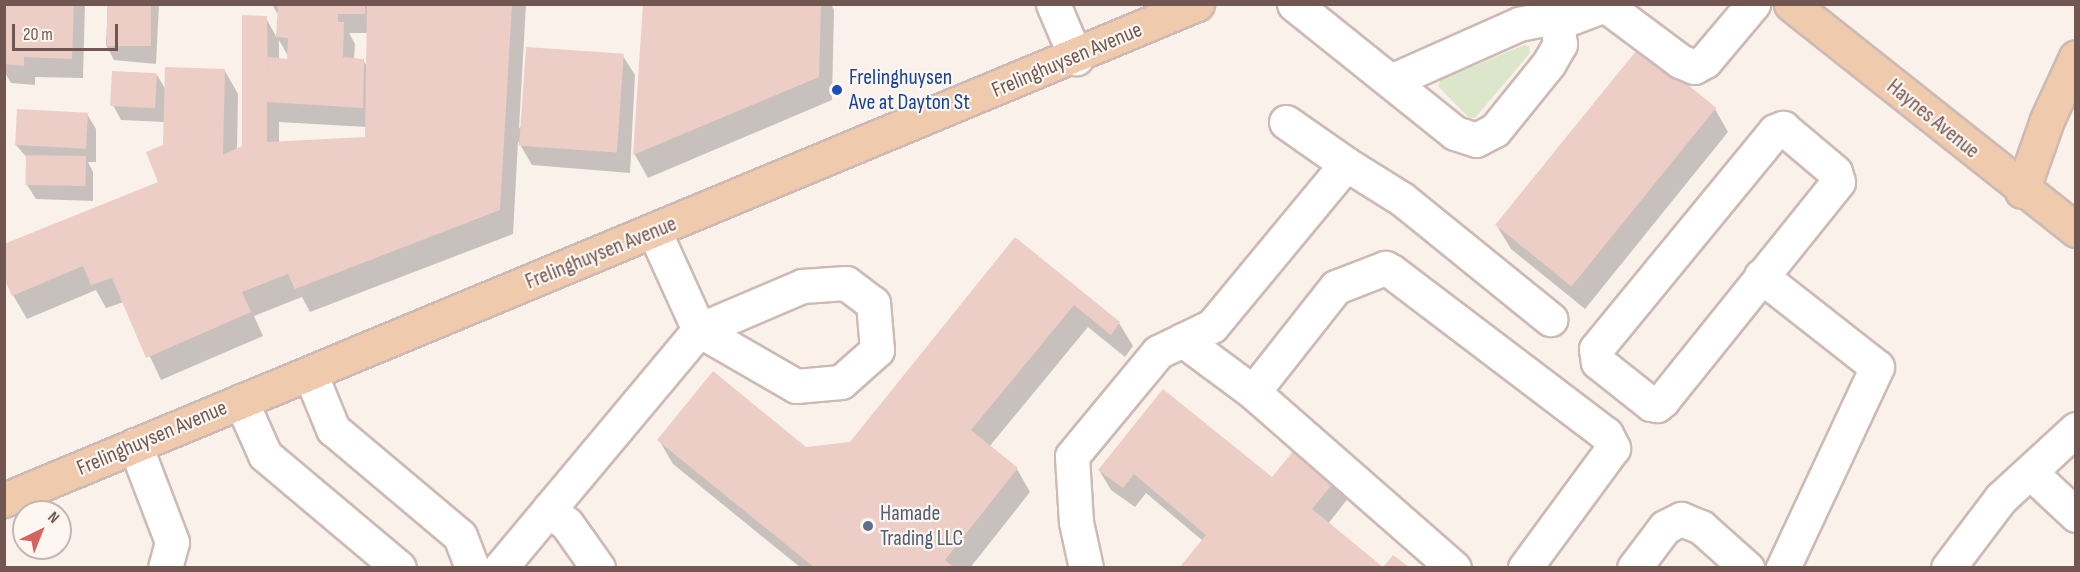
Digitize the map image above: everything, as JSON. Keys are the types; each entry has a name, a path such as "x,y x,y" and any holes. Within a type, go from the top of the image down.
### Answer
{"main road":[{"name":"Frelinghuysen Avenue","path":"4,500 1076,58 1197,4"},
{"name":"Haynes Avenue","path":"1791,4 2022,191 2076,230"},
{"path":"2022,191 2051,109 2076,57"}],"street":[{"path":"1053,4 1076,58"},
{"path":"1294,4 1393,80 1462,137 1485,138 1552,58 1560,44 1557,23"},
{"path":"1393,80 1519,24 1544,20 1557,23 1605,5 1680,62 1694,67 1705,61 1753,4"},
{"path":"1286,122 1346,164 1402,199 1550,319"},
{"path":"1783,128 1840,177 1761,276 1657,405 1595,356 1596,349 1767,140 1783,128"},
{"path":"1086,567 1076,522 1072,456 1158,352 1212,326 1346,164"},
{"path":"500,567 699,330 802,286 846,283 873,303 877,350 841,382 796,386 699,330 654,231"},
{"path":"1253,392 1336,287 1385,268 1391,271 1606,434 1613,448 1525,567"},
{"path":"1761,276 1877,367 1783,567"},
{"path":"1183,340 1253,392 1454,567"},
{"path":"310,373 333,429 460,536 472,567"},
{"path":"241,401 265,454 399,567"},
{"path":"1948,567 2001,498 2076,429"},
{"path":"135,446 172,542 165,567"},
{"path":"2030,472 2076,515"},
{"path":"549,509 567,524 598,567"},
{"path":"1634,567 1665,527 1681,519 1701,527 1747,567"}],"green space":[{"path":"1524,45 1529,46 1530,53 1475,118 1468,117 1438,86 1441,80"}],"building":[{"path":"4,4 74,4 72,59 24,57 24,66 4,64"},
{"path":"107,4 151,4 151,46 107,46"},
{"path":"278,4 365,4 365,14 338,14 338,22 344,22 343,57 364,59 363,108 267,102 267,142 365,137 367,4 512,4 500,210 295,289 288,274 242,292 251,312 146,358 112,278 91,285 83,266 12,296 4,278 4,244 158,182 146,152 163,145 165,67 225,69 223,155 242,146 242,15 267,16 268,74 268,57 287,59 288,38 276,37"},
{"path":"643,4 821,4 819,77 633,155"},
{"path":"1640,46 1716,108 1571,286 1495,225"},
{"path":"526,47 624,54 617,153 519,146"},
{"path":"112,71 157,73 155,108 110,106"},
{"path":"17,109 88,113 86,149 15,145"},
{"path":"26,155 86,156 85,186 25,185"},
{"path":"1015,237 1120,322 1111,335 1074,305 971,430 1018,468 945,560 954,568 815,568 657,440 713,371 806,447 850,442"},
{"path":"1163,389 1272,477 1299,444 1339,476 1312,509 1383,567 1393,555 1410,568 1179,568 1206,535 1134,474 1123,488 1098,470"}],"place":[{"name":"Frelinghuysen Ave at Dayton St","path":"837,90"},
{"name":"Hamade Trading LLC","path":"868,526"}]}
